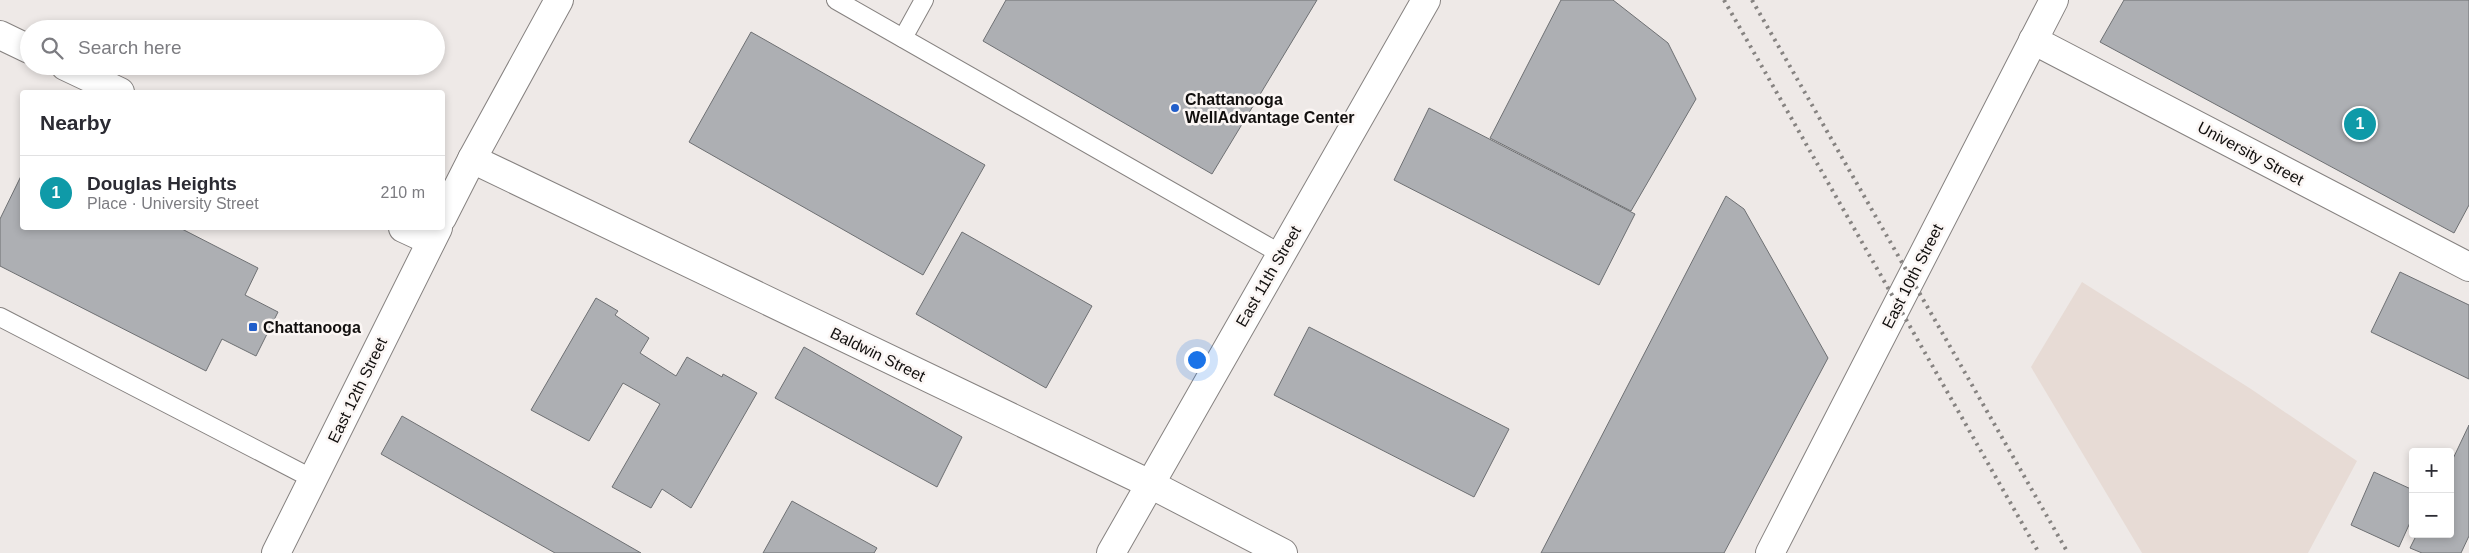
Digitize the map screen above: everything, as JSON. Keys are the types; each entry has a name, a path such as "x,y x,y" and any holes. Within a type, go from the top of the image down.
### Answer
{"street":[{"name":"East 12th Street","path":"445,213 472,158 559,0"},
{"name":"East 11th Street","path":"1111,553 1426,0"},
{"name":"East 10th Street","path":"1770,553 2054,0"},
{"path":"0,35 20,45"},
{"name":"University Street","path":"2034,40 2468,264"},
{"path":"84,75 116,90"},
{"name":"Baldwin Street","path":"472,158 1150,484 1283,553"},
{"name":"East 12th Street","path":"276,553 436,230"}],"lane":[{"path":"836,0 1281,254"},
{"path":"903,38 924,0"},
{"path":"0,317 312,479"}],"shaded area":[{"path":"2082,282 2251,389 2357,461 2308,553 2142,553 2031,367"}],"building":[{"name":"Chattanooga WellAdvantage Center","path":"1006,0 1317,0 1212,174 983,41"},
{"path":"1561,0 1613,0 1668,43 1696,99 1631,211 1490,138"},
{"path":"2124,0 2469,0 2469,205 2454,233 2100,42"},
{"path":"751,32 985,165 923,275 689,142"},
{"path":"1429,108 1635,214 1599,285 1394,180"},
{"path":"20,178 20,230 184,230 258,268 245,295 278,312 256,356 222,339 206,371 0,266 0,219"},
{"path":"1726,196 1744,209 1828,358 1724,553 1541,553"},
{"path":"962,232 1092,306 1046,388 916,314"},
{"path":"2400,272 2469,305 2469,379 2371,332"},
{"path":"596,298 618,311 615,315 649,338 640,353 676,376 687,357 722,377 723,374 757,393 691,508 662,489 651,508 612,487 660,404 623,383 589,441 531,410"},
{"path":"1309,327 1509,429 1474,497 1274,395"},
{"path":"804,347 962,437 937,487 775,398"},
{"path":"402,416 641,553 555,553 381,454"},
{"path":"2469,425 2469,536 2461,553 2422,553 2410,548 2415,538 2454,538 2454,457"},
{"path":"2374,472 2409,488 2409,525 2399,547 2351,525"},
{"path":"792,501 877,548 874,553 763,553"}],"railway":[{"path":"1724,0 2039,553"},
{"path":"1752,0 2068,553"}],"place":[{"name":"Chattanooga WellAdvantage Center","path":"1175,108"},
{"name":"Douglas Heights","path":"2360,124"},
{"name":"Chattanooga","path":"253,327"}]}
